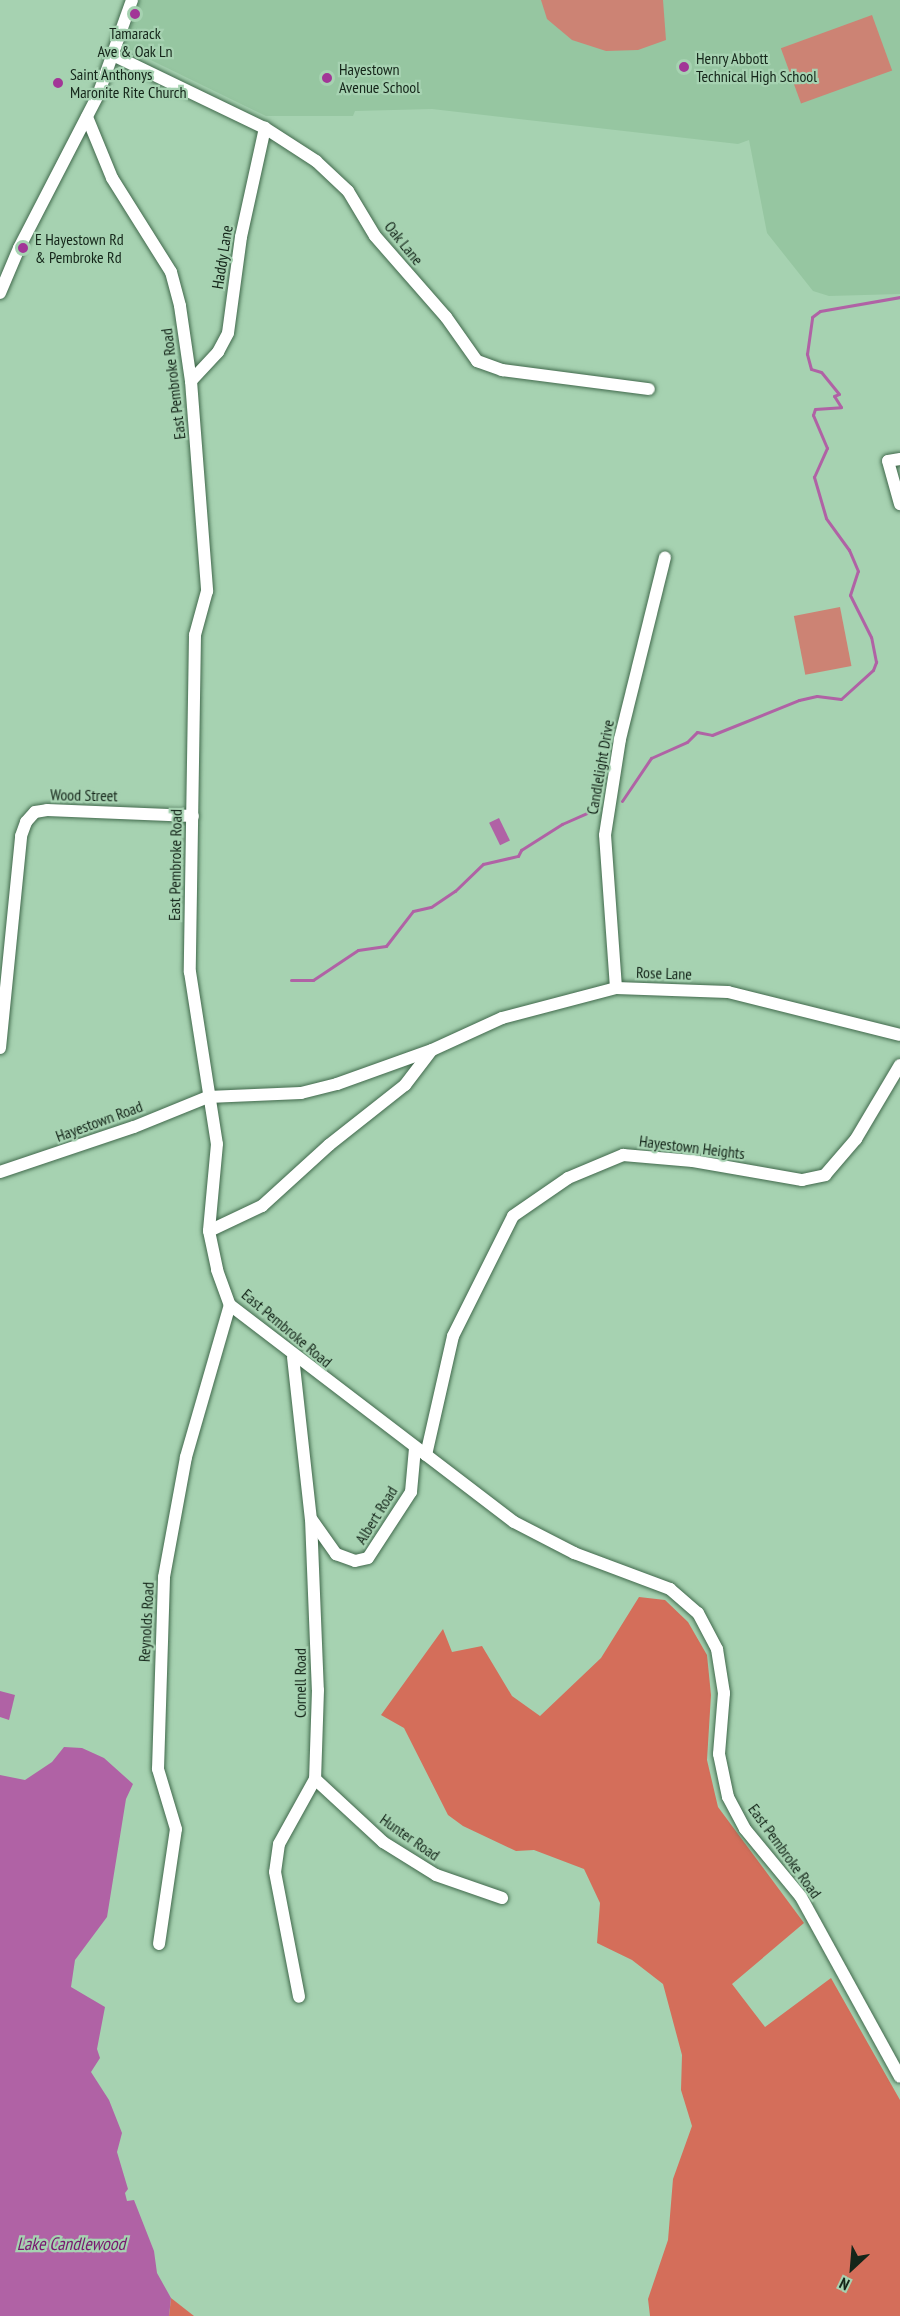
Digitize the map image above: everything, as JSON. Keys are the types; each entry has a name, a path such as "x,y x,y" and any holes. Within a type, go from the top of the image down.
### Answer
{"street":[{"path":"0,293 19,248 87,117 113,55 132,0"},
{"name":"Oak Lane","path":"113,55 265,128 316,161 348,191 375,236 446,317 477,361 502,370 650,389"},
{"name":"East Pembroke Road","path":"87,117 112,178 171,272 180,306 191,381 207,553 207,591 195,635 190,972 217,1144 209,1231 230,1305 293,1357 514,1522 574,1553 670,1589 698,1613 717,1649 724,1693 718,1754 728,1797 744,1829 801,1897 900,2077"},
{"name":"Haddy Lane","path":"191,381 219,352 228,333 241,237 265,128"},
{"path":"900,459 888,461 900,504"},
{"name":"Candlelight Drive","path":"616,988 605,835 620,739 665,557"},
{"name":"Wood Street","path":"0,1048 21,836 26,822 35,812 47,810 193,816"},
{"name":"Rose Lane","path":"208,1097 301,1093 337,1084 432,1050 502,1017 616,988 728,992 900,1035"},
{"name":"Rose Lane","path":"209,1231 261,1206 329,1145 405,1085 432,1050"},
{"name":"Hayestown Heights","path":"426,1455 453,1336 513,1216 568,1178 623,1155 693,1161 802,1180 825,1175 856,1139 900,1065"},
{"name":"Hayestown Road","path":"0,1172 208,1097"},
{"name":"Reynolds Road","path":"159,1944 176,1828 158,1769 164,1577 186,1457 230,1305"},
{"name":"Cornell Road","path":"293,1357 311,1519 318,1690 315,1779 279,1844 275,1872 299,1997"},
{"name":"Albert Road","path":"311,1519 336,1554 355,1561 368,1558 411,1492 415,1448"},
{"name":"Hunter Road","path":"315,1779 383,1842 427,1870 502,1898"}],"shaded area":[{"path":"140,0 900,0 900,294 829,296 813,291 767,233 749,140 738,144 432,109 355,111 353,116 266,116 124,47"},
{"path":"541,0 663,0 666,40 638,50 606,51 572,40 547,19"},
{"path":"872,15 892,70 801,104 781,48"},
{"path":"840,607 851,666 805,675 794,616"},
{"path":"639,1597 665,1600 688,1622 707,1655 711,1695 707,1760 718,1807 804,1923 732,1984 765,2027 831,1978 900,2100 900,2316 650,2316 648,2299 668,2240 673,2179 692,2126 681,2090 682,2055 663,1984 632,1960 597,1943 600,1903 584,1869 534,1850 516,1851 463,1826 448,1815 404,1728 381,1715 443,1629 452,1652 482,1646 512,1696 540,1716 601,1658"},
{"path":"171,2298 194,2316 169,2316"}],"water":[{"path":"499,818 510,840 500,845 489,823"},
{"path":"0,1691 15,1695 9,1720 0,1717"},
{"name":"Lake Candlewood","path":"64,1747 82,1748 104,1758 133,1784 126,1799 107,1917 75,1960 71,1987 105,2007 97,2049 100,2058 91,2072 109,2100 122,2133 117,2152 128,2189 125,2193 127,2201 134,2200 154,2251 157,2273 171,2298 169,2316 0,2316 0,1775 25,1780 52,1762"}],"waterway":[{"path":"622,801 651,758 687,742 697,732 712,735 799,700 817,696 841,699 873,670 876,662 871,637 850,595 858,571 849,550 826,518 814,477 827,448 813,415 815,409 841,407 834,396 839,394 821,372 811,369 807,354 812,317 820,311 900,297"},
{"path":"291,980 313,980 358,950 386,946 413,911 431,907 455,891 483,864 518,856 521,850 562,824 587,813"}],"place":[{"name":"Tamarack Ave & Oak Ln","path":"135,14"},
{"name":"Henry Abbott Technical High School","path":"684,67"},
{"name":"Hayestown Avenue School","path":"327,78"},
{"name":"Saint Anthonys Maronite Rite Church","path":"58,83"},
{"name":"E Hayestown Rd & Pembroke Rd","path":"23,248"}]}
